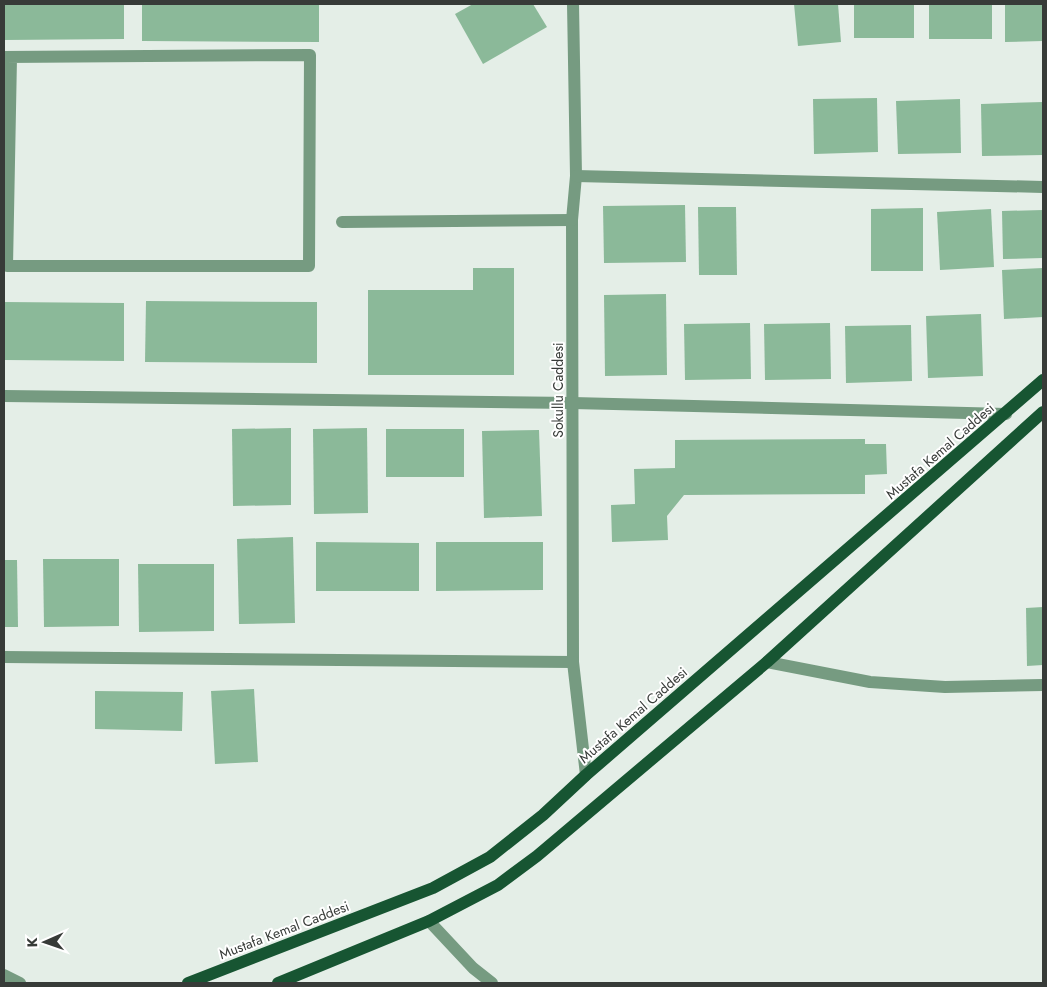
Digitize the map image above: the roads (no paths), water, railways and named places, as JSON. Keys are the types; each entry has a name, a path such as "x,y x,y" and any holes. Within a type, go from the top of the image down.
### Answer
{"main road":[{"name":"Mustafa Kemal Caddesi","path":"188,983 433,888 490,857 543,815 586,775 1006,414 1043,380"},
{"path":"278,983 429,921 498,885 537,856 767,662 1043,412"}],"street":[{"name":"Sokullu Caddesi","path":"573,4 576,176 572,220 573,662 586,775"},
{"path":"310,55 309,266 8,266 7,58 310,55"},
{"path":"576,176 1043,187"},
{"path":"342,222 572,220"},
{"path":"4,396 573,403 1006,414"},
{"path":"4,657 573,662"},
{"path":"767,662 870,682 946,687 1043,685"},
{"path":"429,921 473,968 492,983"},
{"path":"4,975 20,983"}]}
